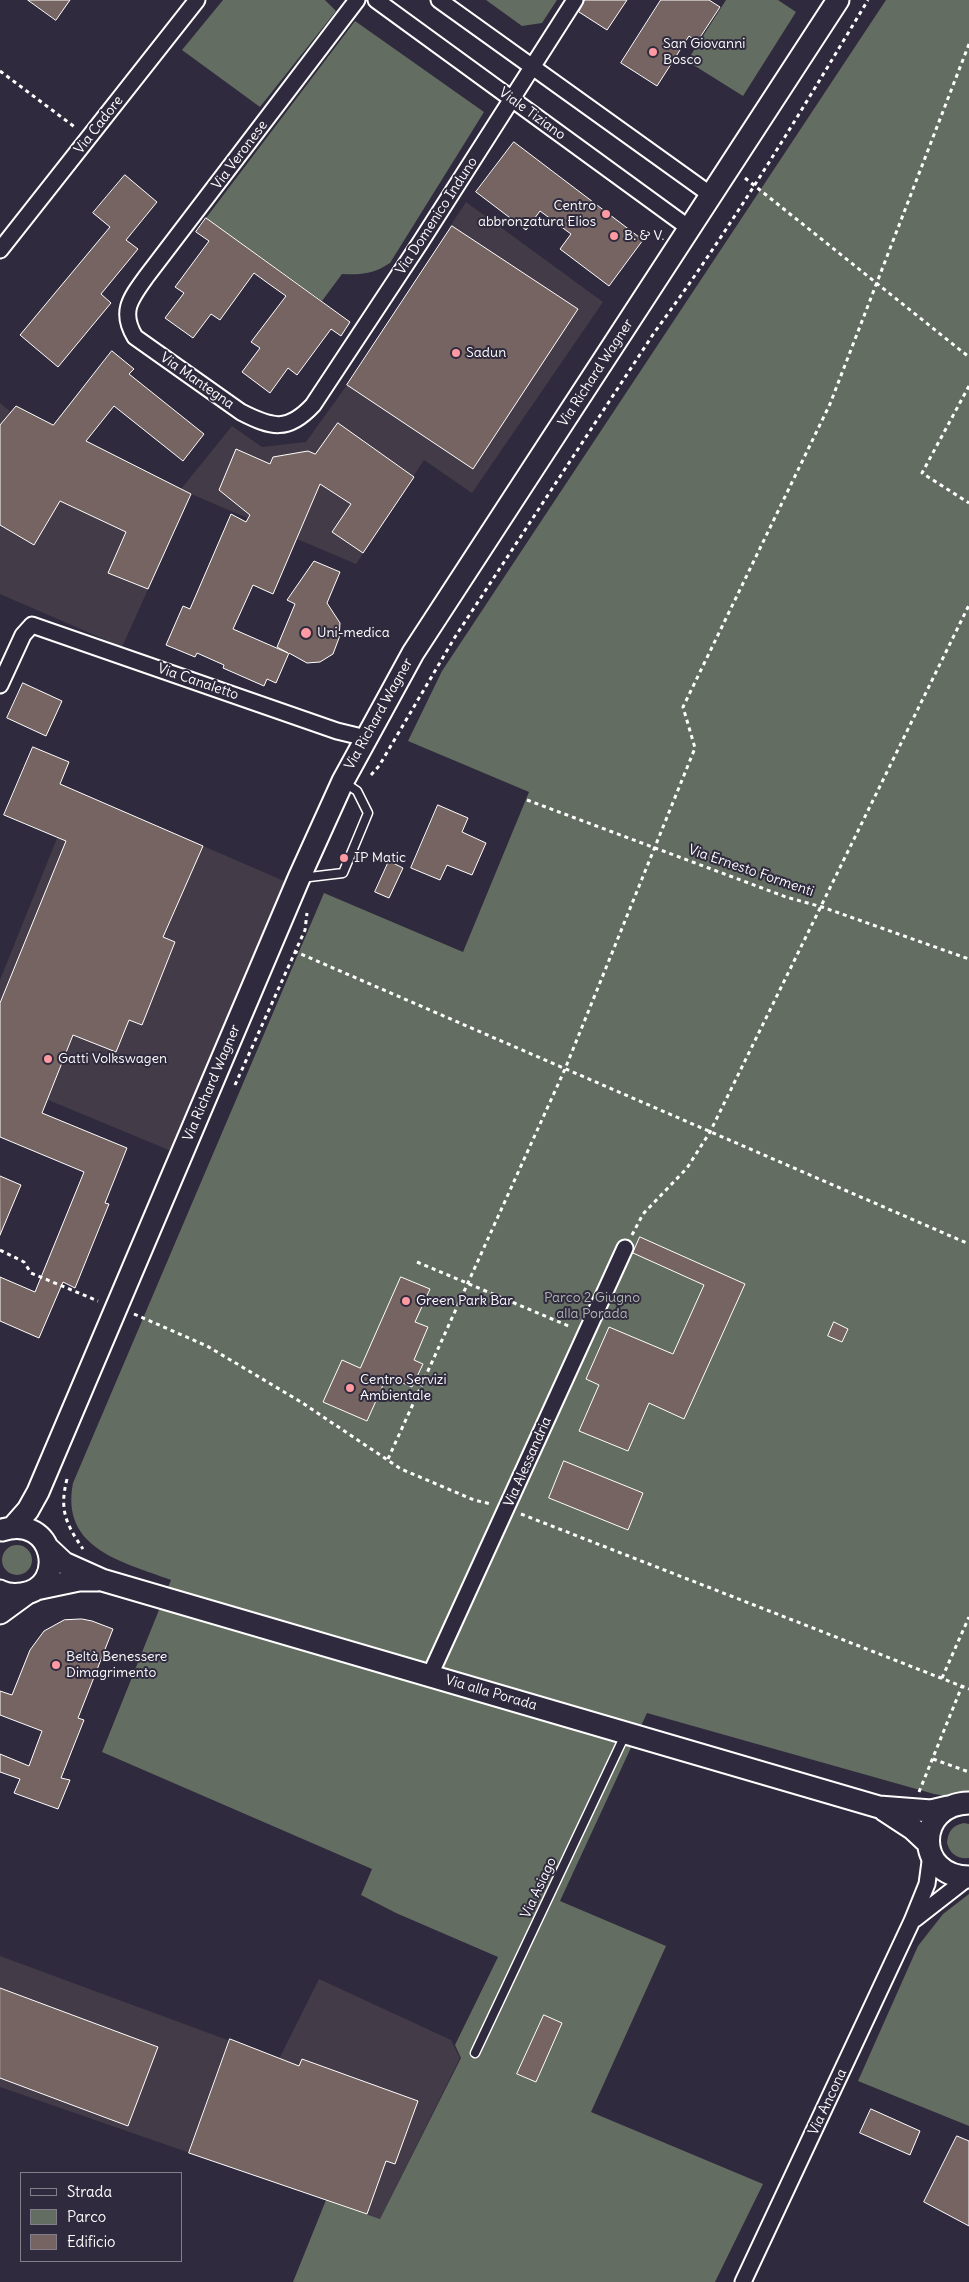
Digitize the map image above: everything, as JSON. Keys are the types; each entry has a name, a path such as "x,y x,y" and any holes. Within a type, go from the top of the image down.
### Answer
{"street":[{"name":"Via Cadore","path":"0,250 197,0"},
{"name":"Via Veronese","path":"127,311 131,299 146,277 357,0"},
{"name":"Viale Tiziano","path":"376,0 689,228"},
{"path":"439,0 711,195"},
{"name":"Via Domenico Induno","path":"288,424 302,416 313,404 420,243 575,0"},
{"name":"Via Richard Wagner","path":"6,1529 28,1510 38,1492 115,1308 350,786 366,738 413,653 838,0"},
{"name":"Via Mantegna","path":"127,311 128,326 134,337 165,360 241,412 260,422 275,425 288,424"},
{"name":"Via Canaletto","path":"0,685 23,635 32,624 366,738"},
{"name":"Via Alessandria","path":"430,1675 625,1248"},
{"name":"Via Richard Wagner","path":"31,1592 44,1581 49,1571 51,1559 37,1513 38,1492"},
{"name":"Via alla Porada","path":"6,1529 24,1527 45,1543 64,1563 102,1580 879,1807 931,1811 961,1803"},
{"name":"Via alla Porada","path":"31,1592 79,1580 102,1580"},
{"path":"0,1591 14,1595 31,1592"},
{"path":"0,1613 31,1592"},
{"path":"929,1849 932,1823 961,1803"},
{"name":"Via alla Porada","path":"879,1807 913,1829 929,1849 942,1870 959,1877 969,1877"},
{"name":"Via Ancona","path":"743,2282 912,1921 927,1884 929,1849"},
{"name":"Via Ancona","path":"912,1921 931,1904 969,1877"}],"lane":[{"path":"309,877 343,873 368,813 350,786"},
{"name":"Via Asiago","path":"474,2053 626,1733"}],"path":[{"path":"350,786 379,766 455,637 654,333 755,185 868,0"},
{"path":"388,1459 466,1283 565,1068 695,748 683,707 830,404 878,284 969,44"},
{"path":"0,72 77,128"},
{"path":"741,176 755,185 969,357"},
{"path":"969,386 922,473 969,503"},
{"path":"625,1248 643,1214 687,1168 710,1132 969,605"},
{"name":"Via Ernesto Formenti","path":"527,800 786,897 822,907 969,959"},
{"path":"233,1090 305,930 310,895 309,877"},
{"path":"294,952 969,1244"},
{"path":"0,1250 24,1262 31,1273 115,1308"},
{"path":"417,1262 568,1325 585,1337"},
{"path":"134,1320 137,1314"},
{"path":"71,1470 63,1494 63,1510 71,1530 85,1552"},
{"path":"969,1617 942,1678 969,1688"},
{"path":"916,1798 962,1686"},
{"path":"933,1759 969,1772"}],"shaded area":[{"path":"466,202 603,302 472,493 424,460 356,564 191,494 122,647 0,594 0,403 11,412 16,406 181,489 232,426 262,447 306,442 347,385"},
{"path":"76,791 291,884 176,1153 0,1080 0,980"},
{"path":"0,1956 279,2059 319,1979 451,2040 460,2058 380,2219 0,2087"}],"green space":[{"path":"223,0 325,0 336,11 260,107 182,50"},
{"path":"486,0 557,0 542,23 522,26"},
{"path":"726,0 778,0 796,12 743,96 687,61"},
{"name":"Parco 2 Giugno alla Porada","path":"886,0 969,0 969,1800 934,1794 647,1713 560,1901 666,1946 591,2112 763,2184 715,2282 293,2282 326,2200 380,2219 461,2058 455,2045 498,1957 396,1913 361,1895 372,1869 102,1752 171,1580 115,1559 99,1550 86,1538 76,1523 72,1505 73,1483 324,893 463,952 529,792 408,741 442,671"},
{"path":"355,21 484,112 390,263 378,270 367,273 342,274 322,301 206,218"},
{"path":"17,1545 28,1549 32,1560 28,1571 17,1575 6,1571 2,1560 6,1549"},
{"path":"964,1823 969,1824 969,1858 961,1858 955,1855 947,1843 952,1829"},
{"path":"969,1894 969,2126 858,2081 918,1946 943,1914"}],"building":[{"path":"28,0 70,0 56,20"},
{"path":"585,0 627,0 607,30 579,12"},
{"name":"San Giovanni Bosco","path":"661,0 709,0 720,7 697,42 689,36 657,86 621,63"},
{"path":"514,142 643,240 609,286 560,249 571,234 540,211 526,230 476,192"},
{"path":"125,175 157,202 126,240 138,249 101,294 111,303 58,367 20,335 110,227 93,213"},
{"path":"206,218 350,322 341,336 331,329 297,375 288,368 270,393 242,372 260,348 251,342 286,296 254,273 220,320 211,314 193,338 165,318 184,293 175,287 209,241 196,232"},
{"path":"452,226 578,309 473,469 347,385"},
{"path":"112,351 134,369 129,374 204,434 183,461 114,406 86,441 191,494 148,589 108,573 126,532 60,501 34,545 0,525 0,425 16,406 53,425"},
{"path":"338,423 414,477 363,553 332,532 351,504 320,484 273,594 253,585 233,629 288,653 277,647 295,604 287,600 314,561 340,572 327,603 340,623 339,638 333,654 320,662 307,663 289,653 276,683 267,679 264,686 223,668 224,665 197,653 195,657 166,645 183,606 190,609 231,514 246,522 250,515 219,490 236,449 270,464 273,457 308,451 315,454"},
{"path":"23,683 62,701 46,736 7,718"},
{"path":"33,747 69,762 60,784 203,846 163,937 175,942 142,1025 129,1020 116,1052 73,1035 42,1113 127,1148 105,1203 109,1204 75,1288 63,1282 39,1338 0,1321 0,1277 35,1292 84,1172 0,1137 0,1003 66,841 4,815"},
{"path":"438,805 468,818 462,832 486,843 472,875 447,865 440,880 411,868"},
{"path":"389,861 403,868 389,898 375,892"},
{"path":"0,1176 21,1185 0,1235"},
{"path":"640,1237 745,1284 684,1419 649,1403 628,1451 579,1431 599,1385 586,1379 609,1327 673,1354 704,1285 633,1253"},
{"path":"401,1277 430,1289 415,1322 428,1327 414,1360 423,1364 412,1387 387,1376 367,1421 323,1402 342,1360 360,1368"},
{"path":"834,1322 848,1329 842,1342 828,1336"},
{"path":"564,1461 643,1493 628,1530 549,1498"},
{"path":"82,1619 113,1629 78,1718 84,1720 61,1778 70,1780 58,1809 14,1793 20,1779 0,1772 0,1754 29,1766 42,1731 0,1715 0,1691 12,1695 30,1650 44,1631 64,1620"},
{"path":"0,1988 158,2047 128,2126 0,2078"},
{"path":"544,2015 562,2023 536,2082 517,2074"},
{"path":"230,2039 299,2066 302,2059 418,2101 395,2164 386,2161 367,2214 189,2153"},
{"path":"871,2109 920,2131 910,2155 860,2133"},
{"path":"957,2136 969,2141 969,2226 924,2202"}],"place":[{"name":"San Giovanni Bosco","path":"653,52"},
{"name":"Centro abbronzatura Elios","path":"606,214"},
{"name":"B. & V.","path":"614,236"},
{"name":"Sadun","path":"456,353"},
{"name":"Uni-medica","path":"306,633"},
{"name":"IP Matic","path":"344,858"},
{"name":"Gatti Volkswagen","path":"48,1059"},
{"name":"Green Park Bar","path":"406,1301"},
{"name":"Centro Servizi Ambientale","path":"350,1388"},
{"name":"Beltà Benessere Dimagrimento","path":"56,1665"}]}
